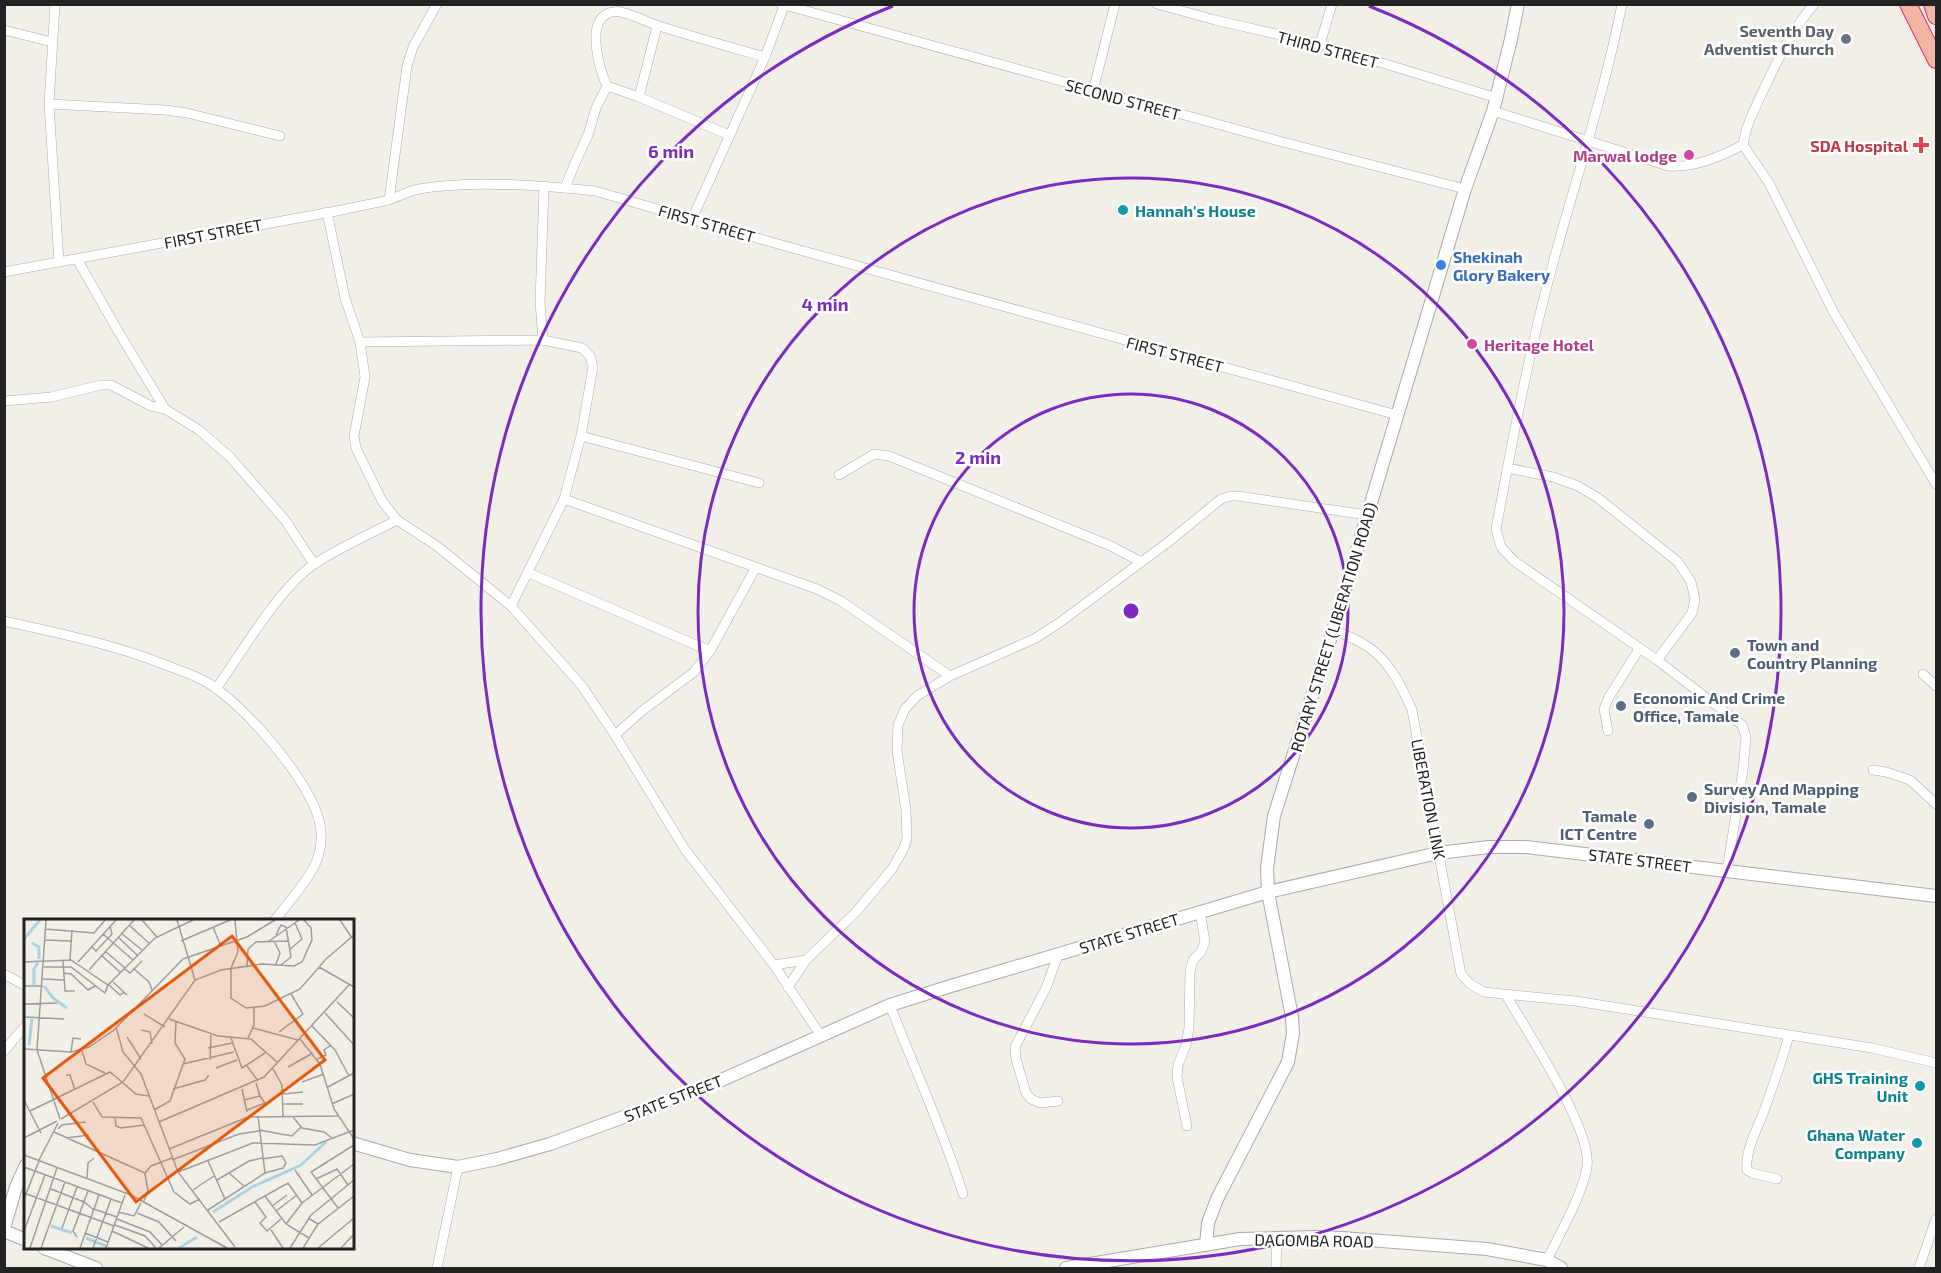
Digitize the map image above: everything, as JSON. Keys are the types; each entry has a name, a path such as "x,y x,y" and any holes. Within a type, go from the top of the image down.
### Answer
{"highway":[{"path":"1908,4 1936,60"},
{"path":"1932,4 1936,16"}],"street":[{"path":"56,4 49,104 59,262"},
{"path":"388,200 407,66 413,47 437,4"},
{"path":"1092,91 1115,4"},
{"name":"THIRD STREET","path":"1157,4 1320,45 1497,98"},
{"path":"1320,45 1332,4"},
{"name":"ROTARY STREET (LIBERATION ROAD)","path":"1206,1245 1208,1223 1216,1199 1283,1074 1291,1048 1292,1017 1268,892 1267,868 1274,816 1333,630 1465,189 1497,98 1518,4"},
{"path":"1622,4 1610,62 1586,142 1523,381 1496,529 1501,547 1514,561 1657,660 1742,725 1746,737 1743,770 1727,870"},
{"path":"1814,4 1791,34 1776,62 1745,129 1743,145 1770,183 1834,313 1936,484"},
{"path":"692,219 765,57 783,5"},
{"name":"SECOND STREET","path":"783,5 1092,91 1465,189"},
{"path":"565,188 588,135 596,108 607,87 596,50 598,25 608,12 620,12 657,26 765,57"},
{"path":"639,97 657,26"},
{"path":"4,30 52,42"},
{"path":"607,87 639,97 729,135"},
{"path":"49,104 112,106 187,113 280,136"},
{"path":"1493,111 1668,166 1684,167 1720,156 1743,145"},
{"name":"FIRST STREET","path":"5,271 388,200 416,189 486,184 595,190 1397,415"},
{"path":"543,340 540,302 544,187"},
{"path":"327,212 345,298 360,342 365,377 354,436 356,448 382,501 397,520 437,546 511,606 582,686 615,735 684,848 774,965 821,1036"},
{"path":"77,259 165,409"},
{"path":"360,342 543,340 582,348 590,356 593,367 581,436 564,499 511,606"},
{"path":"4,401 51,397 101,385 111,385 151,406 165,409 199,430 230,457 285,520 314,564"},
{"path":"581,436 759,483"},
{"path":"839,475 874,454 889,456 1102,542 1141,562"},
{"path":"1507,468 1553,477 1578,486 1598,498 1678,562 1691,582 1695,599 1692,613 1657,660"},
{"path":"788,987 806,960 856,912 900,857 907,838 906,810 897,751 898,725 905,709 917,696 950,676 1034,639 1141,562 1221,499 1231,496 1367,515"},
{"path":"564,499 817,590 841,601 950,676"},
{"path":"216,688 295,580 314,564 397,520"},
{"path":"615,735 642,711 694,672 710,651 755,569"},
{"path":"529,573 710,651"},
{"path":"4,621 128,650 191,674 216,688 263,733 304,787 321,823 318,857 314,867 276,919"},
{"name":"LIBERATION LINK","path":"1333,630 1361,642 1376,653 1401,684 1412,710 1461,974 1470,984 1484,992 1506,995"},
{"path":"1608,731 1604,709 1639,649"},
{"path":"1923,674 1936,686"},
{"path":"1873,770 1910,780 1936,804"},
{"name":"STATE STREET","path":"354,1144 411,1160 458,1167 527,1151 708,1086 890,1005 1268,892 1438,853 1490,847 1526,847 1936,896"},
{"path":"1187,1126 1177,1077 1178,1065 1186,1045 1189,1028 1190,971 1193,960 1201,952 1205,942 1200,911"},
{"path":"1058,955 1046,988 1015,1047 1016,1059 1026,1093 1031,1099 1040,1103 1058,1101"},
{"path":"774,965 806,960"},
{"path":"4,974 24,985"},
{"path":"1506,995 1575,1001 1872,1048 1936,1064"},
{"path":"1506,995 1574,1114 1584,1137 1588,1155 1587,1168 1575,1200 1547,1260"},
{"path":"890,1005 920,1084 951,1155 963,1194"},
{"path":"4,1051 24,1027"},
{"path":"1777,1179 1752,1173 1747,1170 1747,1164 1789,1035"},
{"path":"437,1269 458,1167"},
{"path":"24,1169 16,1187 4,1229 24,1239"},
{"path":"1919,1269 1936,1219"},
{"path":"1276,1269 1277,1238"},
{"name":"DAGOMBA ROAD","path":"1066,1269 1240,1239 1277,1238 1342,1238 1487,1249 1547,1260 1561,1269"},
{"path":"46,1249 96,1269"}],"place":[{"name":"Seventh Day Adventist Church","path":"1846,39"},
{"name":"SDA Hospital","path":"1921,145"},
{"name":"Marwal lodge","path":"1689,155"},
{"name":"Hannah's House","path":"1123,210"},
{"name":"Shekinah Glory Bakery","path":"1441,265"},
{"name":"Heritage Hotel","path":"1472,344"},
{"name":"Town and Country Planning","path":"1735,653"},
{"name":"Economic And Crime Office, Tamale","path":"1621,706"},
{"name":"Survey And Mapping Division, Tamale","path":"1692,797"},
{"name":"Tamale ICT Centre","path":"1649,824"},
{"name":"GHS Training Unit","path":"1920,1086"},
{"name":"Ghana Water Company","path":"1917,1143"}]}
